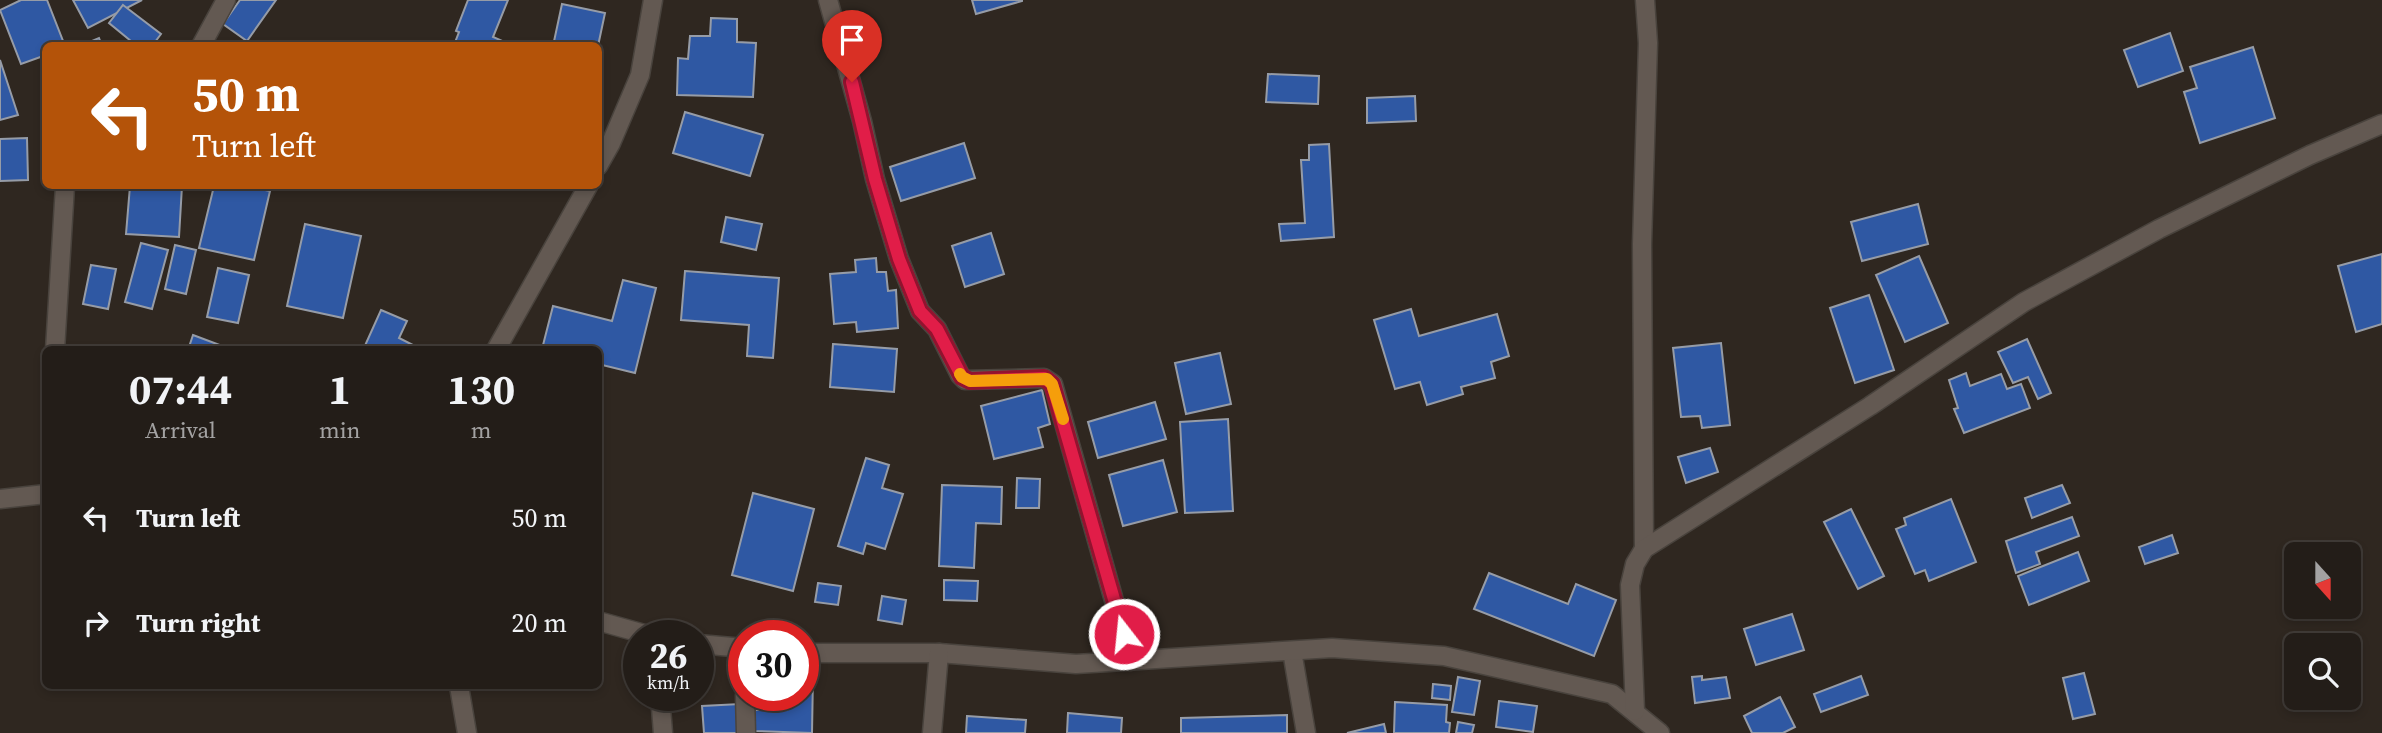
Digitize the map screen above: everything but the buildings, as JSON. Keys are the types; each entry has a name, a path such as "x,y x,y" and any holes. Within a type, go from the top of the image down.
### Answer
{"street":[{"path":"203,42 226,0"},
{"path":"602,159 639,75 653,0"},
{"path":"828,0 862,121 875,179 899,259 920,311 937,329 965,380 1044,378 1052,384 1131,661"},
{"path":"1644,549 1642,244 1648,43 1645,0"},
{"path":"1635,711 1630,585 1635,564 1644,549 1870,406 2024,302 2159,229 2310,155 2382,124"},
{"path":"55,346 65,189"},
{"path":"498,346 586,189"},
{"path":"0,499 42,494"},
{"path":"602,622 623,628"},
{"path":"819,653 939,653 1054,663 1131,661 1332,648 1444,656 1612,694 1660,733"},
{"path":"1292,651 1307,733"},
{"path":"932,733 939,653"},
{"path":"460,689 467,733"},
{"path":"661,711 663,733"},
{"path":"745,711 746,733"}],"slow traffic":[{"path":"960,374 970,381 1047,379 1059,401 1063,419"}],"route":[{"path":"852,82 875,179 899,259 920,311 937,329 962,377 970,381 1044,378 1052,384 1124,634"}]}
